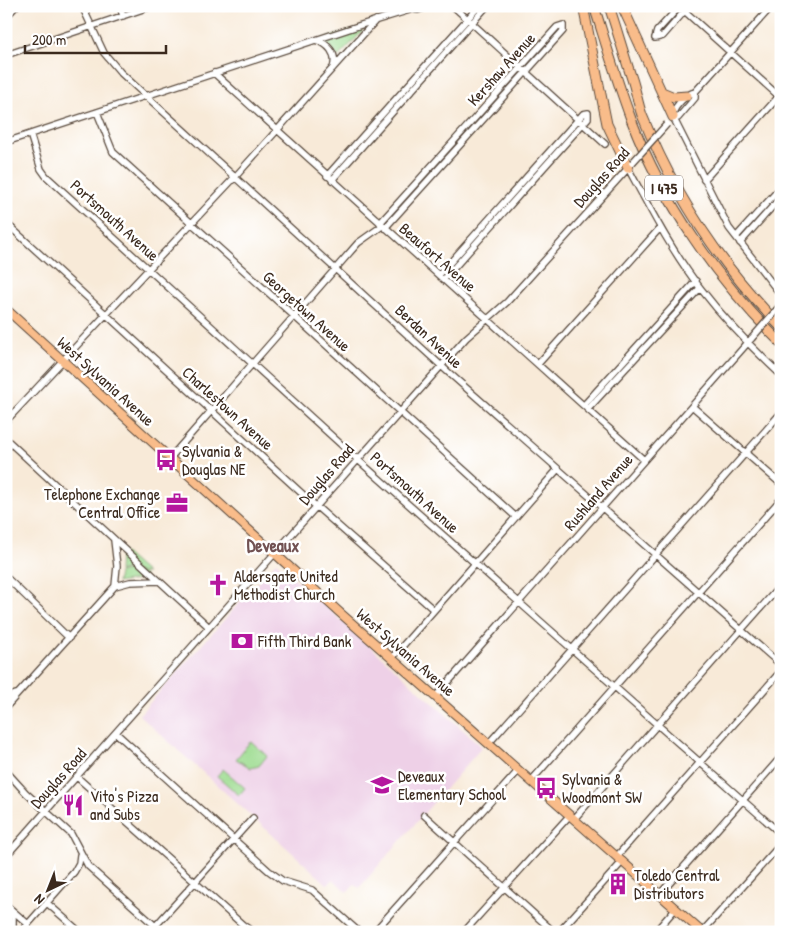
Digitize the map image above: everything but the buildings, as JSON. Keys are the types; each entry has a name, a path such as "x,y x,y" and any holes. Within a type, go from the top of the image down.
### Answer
{"highway":[{"path":"583,6 608,124 630,166"},
{"name":"I 475","path":"594,6 631,120 670,200 689,231 726,283 781,343"},
{"name":"I 475","path":"609,6 642,114 684,199 708,241 749,293 781,327"},
{"path":"622,6 662,92 670,121"},
{"path":"662,92 674,97 691,94"}],"main road":[{"name":"West Sylvania Avenue","path":"6,309 392,658 702,932"}],"street":[{"name":"Berdan Avenue","path":"82,6 104,53 133,85 558,469 603,507 740,631 781,665"},
{"path":"120,6 123,16"},
{"path":"6,55 152,6"},
{"path":"6,142 414,7 418,10 430,6"},
{"path":"453,6 605,144"},
{"path":"470,21 479,6"},
{"path":"330,178 470,21 487,6"},
{"name":"Douglas Road","path":"6,856 466,338 512,297 670,121 674,110 731,53 772,6"},
{"path":"6,17 14,7"},
{"path":"682,7 780,96 704,180"},
{"path":"682,7 663,36 656,38 657,31 682,7"},
{"path":"6,421 278,131 376,20"},
{"name":"Kershaw Avenue","path":"170,458 365,236 382,226 524,70 563,31 563,25 557,27 524,70"},
{"path":"315,40 325,44 332,51 334,60 330,72"},
{"name":"Beaufort Avenue","path":"214,73 644,460"},
{"path":"131,101 135,91 133,85"},
{"name":"Douglas Road","path":"670,121 678,118 695,98 691,94"},
{"name":"Georgetown Avenue","path":"97,112 111,150 516,517"},
{"path":"583,114 588,114 588,118 583,124 442,277 578,119 583,114"},
{"path":"670,121 736,237 781,295"},
{"name":"Portsmouth Avenue","path":"30,134 41,169 46,176 357,459 781,834"},
{"path":"630,166 660,228 700,288 747,344 781,376"},
{"path":"736,237 781,187"},
{"path":"740,243 781,197"},
{"name":"Charlestown Avenue","path":"6,223 316,506 434,610"},
{"path":"538,364 660,228"},
{"path":"586,407 696,282"},
{"path":"586,407 700,288"},
{"name":"Rushland Avenue","path":"436,696 780,306"},
{"path":"692,406 781,484"},
{"path":"489,743 781,413"},
{"path":"6,440 209,627"},
{"path":"392,658 558,469"},
{"path":"532,781 781,499"},
{"path":"114,540 117,566 115,586"},
{"path":"6,577 69,638"},
{"path":"6,707 115,586 130,582 159,581"},
{"path":"464,932 657,725 781,585"},
{"path":"559,932 700,763 781,672"},
{"path":"6,698 23,688"},
{"path":"116,733 234,839 284,881 312,890 359,932"},
{"path":"660,894 781,757"},
{"path":"374,932 519,770"},
{"path":"6,771 71,834 88,866 162,932"},
{"path":"77,777 253,932"},
{"path":"424,816 554,932"},
{"path":"150,932 252,818"},
{"path":"702,932 781,844"},
{"path":"21,932 76,870 80,854"},
{"path":"47,903 80,932"},
{"path":"8,907 28,924"},
{"path":"8,907 13,918 12,932"},
{"path":"654,932 676,908"}],"shaded area":[{"path":"276,562 482,747 359,888 354,884 347,892 333,879 327,884 139,715"}],"green space":[{"path":"360,28 363,31 338,57 323,39"},
{"path":"120,551 147,573 141,573 130,568 119,572"},
{"path":"131,570 145,576 144,579 117,583 119,573"},
{"path":"252,742 267,756 259,766 251,768 236,759"},
{"path":"223,769 245,788 239,795 217,776"}],"place":[{"name":"Sylvania & Douglas NE","path":"166,460"},
{"name":"Telephone Exchange Central Office","path":"177,503"},
{"name":"Aldersgate United Methodist Church","path":"218,585"},
{"name":"Fifth Third Bank","path":"242,641"},
{"name":"Deveaux Elementary School","path":"382,785"},
{"name":"Sylvania & Woodmont SW","path":"546,788"},
{"name":"Vito's Pizza and Subs","path":"73,805"},
{"name":"Toledo Central Distributors","path":"618,884"}],"district":[{"name":"Deveaux","path":"273,545"}]}
